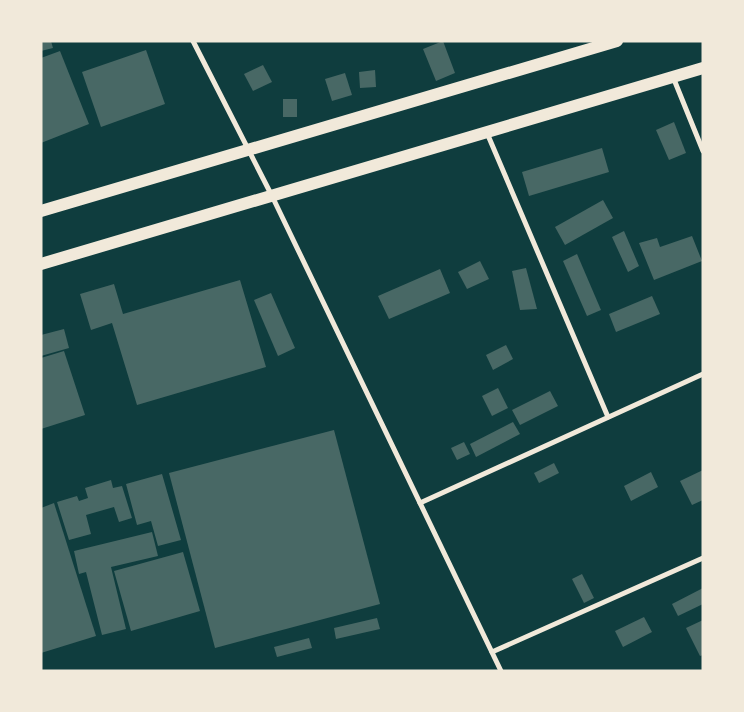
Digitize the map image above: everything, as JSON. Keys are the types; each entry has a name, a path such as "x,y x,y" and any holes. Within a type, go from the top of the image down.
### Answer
{"main road":[{"path":"41,211 618,41"},
{"path":"41,264 703,68"}],"street":[{"path":"192,41 272,196 501,671"},
{"path":"673,77 703,151"},
{"path":"487,132 608,417"},
{"path":"420,503 703,374"},
{"path":"492,652 703,558"}],"building":[{"path":"41,41 51,41 53,48 41,51"},
{"path":"443,41 455,73 436,81 423,49"},
{"path":"146,50 165,104 101,127 82,72"},
{"path":"60,51 89,124 41,143 41,58"},
{"path":"263,65 272,82 253,91 244,74"},
{"path":"375,70 376,87 360,88 359,72"},
{"path":"345,73 352,95 332,101 325,79"},
{"path":"283,99 297,99 297,117 283,117"},
{"path":"674,122 686,153 669,160 656,130"},
{"path":"602,148 609,172 529,196 522,172"},
{"path":"603,200 613,218 565,245 555,227"},
{"path":"624,231 639,266 628,272 612,237"},
{"path":"692,236 702,261 654,280 639,243 657,238 660,247"},
{"path":"577,254 601,310 587,316 563,261"},
{"path":"480,261 489,279 467,289 458,272"},
{"path":"526,268 537,309 520,310 512,271"},
{"path":"440,269 450,293 389,319 378,296"},
{"path":"240,280 266,367 137,405 112,323 91,330 80,294 114,284 123,314"},
{"path":"271,293 295,348 278,356 254,300"},
{"path":"652,296 660,314 616,332 609,314"},
{"path":"64,329 69,348 41,356 41,335"},
{"path":"506,345 513,359 493,370 486,355"},
{"path":"64,351 85,415 41,429 41,358"},
{"path":"498,388 508,408 492,416 482,396"},
{"path":"550,391 558,406 520,425 512,410"},
{"path":"513,422 520,434 476,457 470,444"},
{"path":"334,430 380,604 215,648 169,473"},
{"path":"464,442 470,454 457,460 451,448"},
{"path":"554,463 559,473 539,483 534,473"},
{"path":"703,470 703,500 692,505 680,481"},
{"path":"651,472 658,487 631,501 624,486"},
{"path":"162,474 181,540 158,546 151,521 137,525 126,484"},
{"path":"111,480 113,488 122,486 132,518 119,522 114,507 86,515 91,534 69,540 57,502 77,496 79,501 88,498 85,488"},
{"path":"54,503 96,636 41,653 41,508"},
{"path":"152,532 158,556 111,567 126,629 102,635 86,572 79,574 74,551"},
{"path":"183,552 200,611 131,631 114,571"},
{"path":"582,574 594,598 584,603 572,579"},
{"path":"703,588 703,604 678,616 672,604"},
{"path":"644,617 652,632 623,647 615,631"},
{"path":"377,618 380,629 336,639 334,628"},
{"path":"703,620 703,655 700,656 686,628"},
{"path":"309,638 312,648 277,657 274,647"}]}
